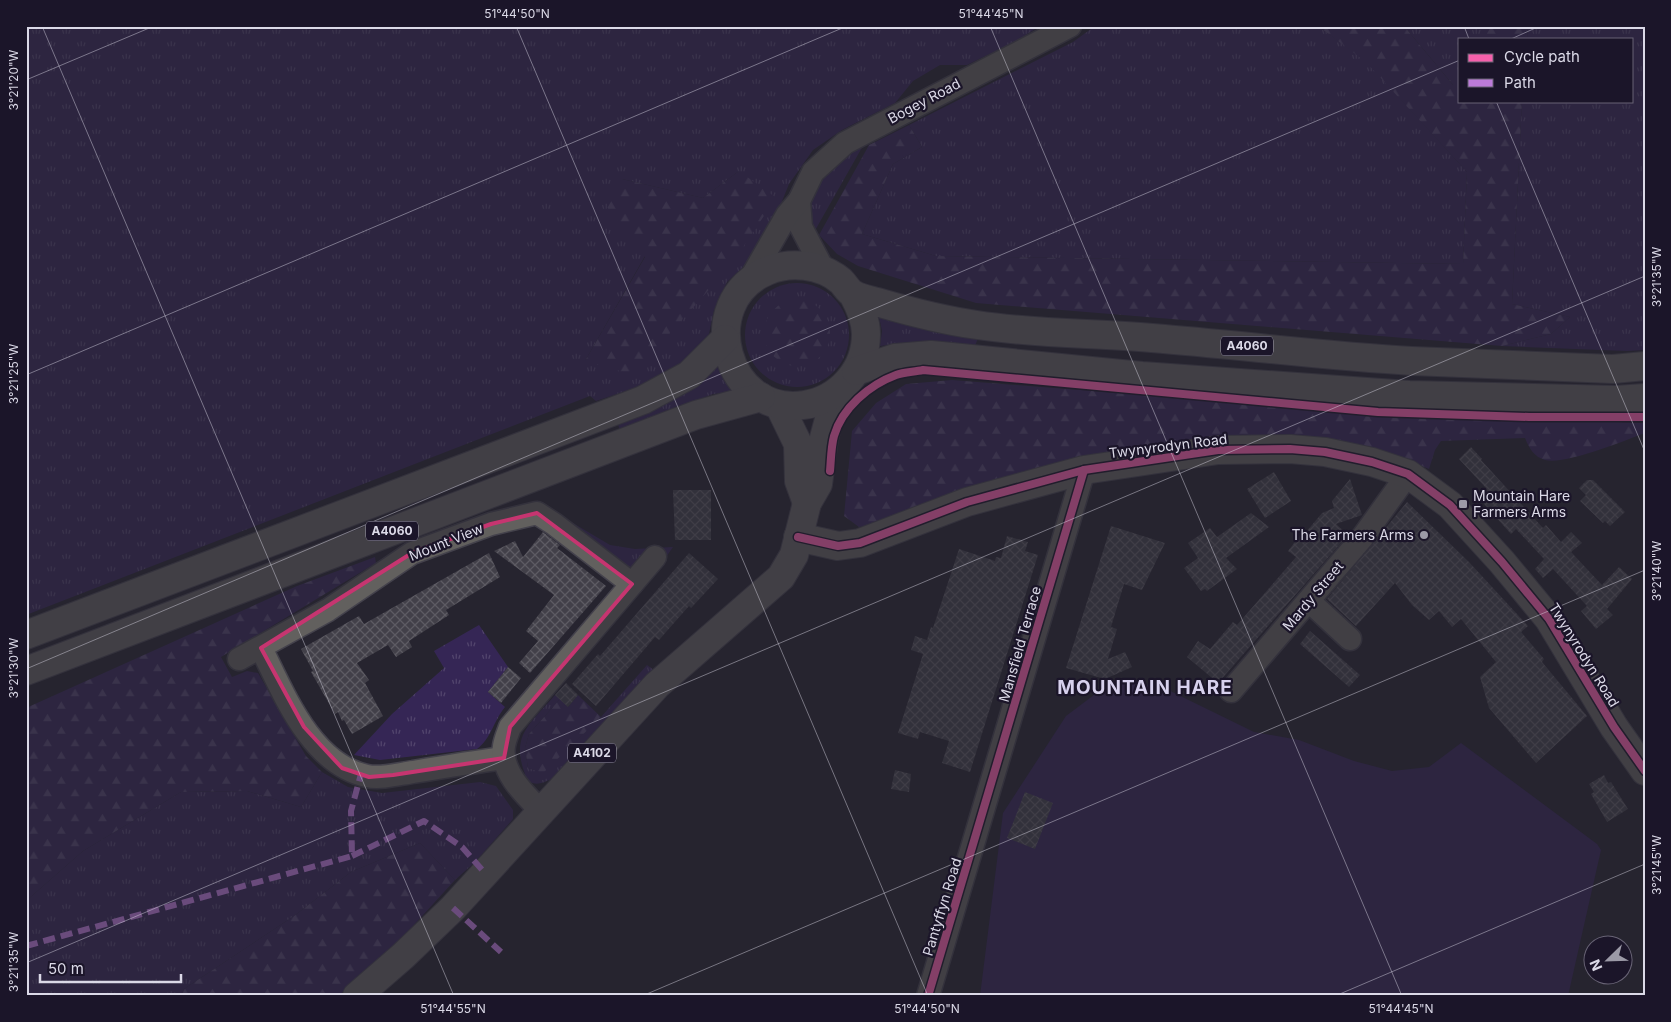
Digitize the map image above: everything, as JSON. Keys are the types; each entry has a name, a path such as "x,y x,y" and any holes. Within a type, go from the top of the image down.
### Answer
{"highway":[{"path":"850,380 864,352 866,332 862,312 853,294 840,280 824,270 804,265 784,266 765,272 748,283 735,299 727,318 725,339 728,356 746,386 770,401 802,406 824,400 850,380 895,358 931,355 1142,376 1409,395 1616,400 1645,398"},
{"name":"A4060","path":"853,294 926,317 1009,330 1148,337 1410,361 1612,369 1645,366"},
{"name":"A4060","path":"26,635 643,400 689,375 725,339"},
{"name":"A4060","path":"26,671 696,415 770,401"}],"main road":[{"name":"A4102","path":"357,996 403,956 453,908 540,810 657,685 782,577 794,556 807,502 818,484 824,438 830,412 850,380"},
{"path":"770,401 798,444 800,481 807,502"}],"street":[{"name":"Bogey Road","path":"748,283 787,215 799,201 813,172 845,143 1070,26"},
{"path":"799,201 801,227 824,270"},
{"name":"Twynyrodyn Road","path":"798,538 838,546 860,543 967,502 1084,470 1218,450 1290,449 1325,452 1372,462 1408,474 1450,505 1502,562 1549,619 1614,727 1645,771"},
{"name":"Mansfield Terrace","path":"980,825 1084,470"},
{"name":"Mardy Street","path":"1231,691 1362,538 1408,474"},
{"name":"Mount View","path":"238,659 328,610 412,553 491,524 537,513 632,584"},
{"path":"540,810 523,793 509,772 504,758 504,745 510,727 655,557"},
{"path":"1309,601 1350,639"},
{"path":"261,648 304,727 322,751 342,768 368,777 504,758"},
{"name":"Pantyffyn Road","path":"928,996 980,825"}],"highlighted area":[{"path":"537,513 632,584 510,727 504,758 369,777 342,768 304,727 261,648 412,553 491,524"}],"green space":[{"path":"26,26 1040,26 1018,40 967,65 940,65 913,81 895,103 842,130 813,150 789,184 774,221 752,259 727,282 714,310 709,334 696,354 674,369 638,387 596,401 590,396 26,615","holes":["739,171 585,361 645,256 622,179 703,198"]},
{"path":"1095,26 1318,26 1366,61 1467,172 1463,264 936,256 862,234 893,164 922,147 909,125 1073,42"},
{"path":"1318,26 1404,26 1453,85 1458,84 1458,102 1522,102 1512,304 1570,317 1551,334 1502,346 976,303 858,266 837,254 819,235 869,145 909,125 922,147 893,164 862,234 936,256 1463,264 1467,172 1366,62"},
{"path":"1404,26 1482,26 1482,38 1458,38 1458,84 1454,86"},
{"path":"1482,26 1528,26 1527,38 1482,38"},
{"path":"1528,26 1645,26 1645,350 1627,351 1502,346 1551,334 1570,317 1512,304 1522,102 1634,102 1634,38 1527,38"},
{"path":"864,144 813,234 810,213 811,203 813,193 822,175 837,160"},
{"path":"739,171 775,197 760,222 727,268 631,374 585,361 645,257 607,207 622,179 703,198"},
{"path":"797,283 817,287 834,298 845,315 849,335 845,355 834,372 817,383 797,387 777,383 760,372 749,355 745,335 749,315 760,298 777,287"},
{"path":"797,300 810,303 820,310 827,320 830,333 827,346 820,356 810,363 797,366 784,363 774,356 767,346 764,333 767,320 774,310 784,303"},
{"path":"878,312 979,336 974,348 905,343 880,346 882,331"},
{"path":"716,365 732,392 713,394 620,430 616,419"},
{"path":"952,380 1400,415 1645,423 1645,433 1580,456 1554,461 1538,457 1530,449 1525,438 1441,441 1435,450 1429,469 1412,462 1287,435 859,527 844,516 852,431 876,403 906,384"},
{"path":"561,516 610,545 635,549 673,547 666,557 654,551 640,567 625,570"},
{"path":"375,557 376,563 221,657 232,677 247,671 258,673 306,756 322,772 301,807 247,791 181,792 83,851 26,901 26,708 297,586"},
{"path":"479,625 508,667 488,692 505,707 482,745 477,749 380,760 354,755 392,714 444,668 434,651"},
{"path":"647,665 654,670 553,778 537,784 522,778 525,774 520,749 525,730 555,695 560,699 529,734 525,748 528,768 543,772 601,717"},
{"path":"1124,682 1162,687 1254,732 1299,740 1354,761 1392,771 1429,767 1461,743 1597,844 1601,850 1568,996 980,996 1003,813 1066,716 1094,695"},
{"path":"578,695 601,717 543,773 528,768 525,748 529,734 560,699 568,707"},
{"path":"322,772 348,787 382,793 480,782 496,786 513,810 513,819 475,862 455,880 420,843 351,872 294,916 184,989 181,996 26,996 26,901 83,851 181,792 247,791 301,807"},
{"path":"420,843 455,880 380,962 338,996 181,996 184,989 294,916 351,872"}],"building":[{"path":"1471,447 1543,528 1546,525 1561,542 1571,532 1582,543 1571,552 1602,585 1619,567 1632,579 1607,609 1613,615 1596,629 1581,611 1587,606 1553,569 1543,578 1535,569 1544,559 1516,529 1511,534 1477,496 1486,488 1459,459"},
{"path":"1274,472 1291,501 1265,518 1247,489"},
{"path":"1350,479 1362,515 1336,524 1348,535 1218,683 1187,657 1198,641 1210,649 1233,622 1237,625 1296,557 1288,551 1304,530 1306,532 1322,513 1334,508 1332,501"},
{"path":"1587,480 1593,480 1625,512 1610,526 1605,521 1603,523 1580,501 1586,495 1579,488"},
{"path":"673,490 711,490 711,540 675,540"},
{"path":"1407,502 1469,562 1528,626 1521,632 1544,659 1542,662 1587,716 1536,763 1489,708 1480,677 1496,662 1461,619 1452,627 1439,611 1429,620 1412,605 1395,583 1356,626 1327,599"},
{"path":"1251,513 1269,527 1226,558 1237,569 1207,591 1205,589 1201,591 1184,568 1198,558 1188,543 1210,528 1217,537"},
{"path":"1111,526 1165,543 1142,590 1124,584 1111,627 1117,629 1108,659 1125,652 1132,667 1105,679 1066,668"},
{"path":"543,532 560,545 557,548 606,586 530,673 519,663 538,641 526,631 554,595 494,551 515,541 523,557"},
{"path":"1007,536 1028,542 1025,551 1038,555 970,772 942,763 949,741 920,732 918,739 898,733 923,654 911,650 915,636 927,640 931,627 933,628 959,549 995,561 996,557 1001,558"},
{"path":"489,553 500,577 446,610 449,615 409,641 412,647 396,657 388,645 357,663 369,680 365,683 383,716 352,734 338,712 335,714 311,672 313,671 301,649 359,616 364,624"},
{"path":"689,553 718,579 691,608 689,606 659,640 655,637 596,706 572,684 598,654 600,656"},
{"path":"1310,631 1360,675 1349,687 1300,644"},
{"path":"508,667 521,678 501,703 488,692"},
{"path":"566,683 578,695 568,707 555,695"},
{"path":"895,770 911,774 909,792 891,789"},
{"path":"1604,775 1608,783 1611,782 1628,809 1607,822 1591,794 1594,792 1589,784"},
{"path":"1025,792 1053,803 1035,849 1007,838"}],"marked path":[{"path":"26,946 352,856 351,811 361,774"},
{"path":"352,856 424,821 462,847 485,873"},
{"path":"453,908 501,952"}],"cycle path":[{"path":"830,471 834,436 843,416 850,407 867,391 886,379 899,374 923,370 1378,412 1529,417 1645,417"},
{"path":"798,537 838,546 860,543 967,502 1084,470 1218,450 1290,449 1325,452 1372,462 1408,474 1450,505 1502,562 1549,619 1614,727 1645,771"},
{"path":"928,996 1084,470"}],"place":[{"name":"Mountain Hare Farmers Arms","path":"1463,504"},
{"name":"The Farmers Arms","path":"1424,535"}],"district":[{"name":"MOUNTAIN HARE","path":"1145,687"}]}
